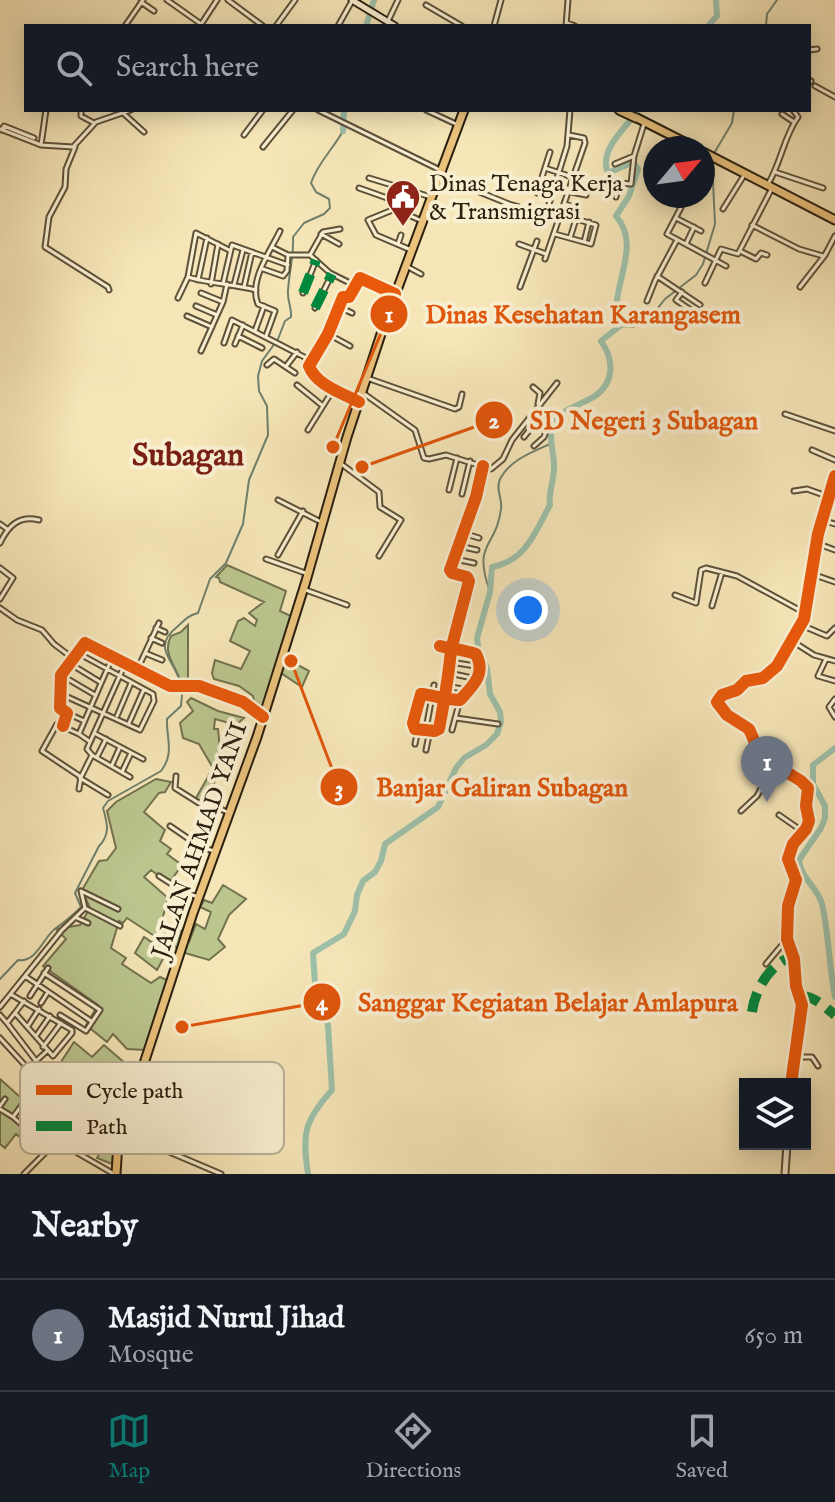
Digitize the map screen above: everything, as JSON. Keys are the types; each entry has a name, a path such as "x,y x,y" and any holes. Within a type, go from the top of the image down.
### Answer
{"highway":[{"name":"JALAN AHMAD YANI","path":"145,1062 198,898 263,717 395,294 463,112"},
{"path":"623,112 632,116"},
{"path":"667,136 637,118 672,136"},
{"path":"715,160 769,188"},
{"path":"715,160 835,222"},
{"name":"JALAN AHMAD YANI","path":"115,1174 117,1154"}],"street":[{"path":"167,0 200,24"},
{"path":"228,0 260,24"},
{"path":"277,24 295,0"},
{"path":"339,24 353,0 392,24"},
{"path":"388,21 398,0"},
{"path":"495,24 501,0"},
{"path":"566,24 568,0"},
{"path":"126,24 142,1 154,11"},
{"path":"202,24 215,1"},
{"path":"426,5 459,24"},
{"path":"811,50 817,49"},
{"path":"815,86 835,97"},
{"path":"41,145 46,112"},
{"path":"81,112 81,116 94,123"},
{"path":"244,135 261,112"},
{"path":"263,147 291,112"},
{"path":"322,112 440,170"},
{"path":"430,112 458,125"},
{"path":"550,211 549,204 569,135 570,112"},
{"path":"738,253 769,188 798,115 795,112"},
{"path":"109,290 45,247 49,217 65,187 66,169 75,147 94,123 123,113 144,132"},
{"path":"782,114 794,122"},
{"path":"616,197 618,184 631,184 634,156 644,124"},
{"path":"2,128 41,145 75,147"},
{"path":"2,128 34,138"},
{"path":"519,244 546,257 586,141 569,135"},
{"path":"537,193 550,152"},
{"path":"615,164 634,156"},
{"path":"545,168 573,177"},
{"path":"775,172 823,188"},
{"path":"723,209 743,177"},
{"path":"369,178 431,197"},
{"path":"455,182 541,214 550,211 597,226 593,242 555,234"},
{"path":"359,188 404,204 403,213"},
{"path":"569,191 586,195"},
{"path":"565,204 576,208"},
{"path":"681,208 667,234 726,266"},
{"path":"411,250 374,234 368,221 390,209 422,221"},
{"path":"676,218 701,231"},
{"path":"570,238 576,219"},
{"path":"584,242 589,222"},
{"path":"752,225 799,249 823,256"},
{"path":"686,244 694,227"},
{"path":"310,255 321,234 340,229"},
{"path":"266,336 275,311 257,302 256,290 264,256 280,231"},
{"path":"178,298 188,277 196,233 229,250"},
{"path":"321,234 339,244"},
{"path":"398,244 401,235"},
{"path":"277,236 284,240"},
{"path":"800,287 835,236"},
{"path":"198,280 207,238"},
{"path":"647,301 677,240"},
{"path":"520,287 537,241"},
{"path":"211,284 218,244"},
{"path":"201,351 223,302 232,245 288,265"},
{"path":"272,247 289,255 310,255 332,274 356,286"},
{"path":"705,283 722,248 756,259 760,253 767,255"},
{"path":"234,285 243,249"},
{"path":"244,287 252,252"},
{"path":"261,268 283,276 289,255"},
{"path":"303,293 316,260"},
{"path":"405,266 421,274"},
{"path":"315,308 332,274"},
{"path":"657,276 700,305"},
{"path":"188,277 211,284 256,290"},
{"path":"359,402 333,390 309,370 312,361 328,334 343,297 349,297 360,278 395,294"},
{"path":"682,292 676,300 695,313"},
{"path":"201,293 223,302"},
{"path":"196,306 217,315"},
{"path":"255,331 264,306"},
{"path":"339,307 352,313"},
{"path":"187,316 212,327"},
{"path":"224,343 232,320 312,361"},
{"path":"235,344 243,325"},
{"path":"328,334 350,346"},
{"path":"238,336 262,348"},
{"path":"286,366 297,352"},
{"path":"267,365 274,359 295,373"},
{"path":"367,378 455,409 459,407 462,394"},
{"path":"363,393 415,430 424,458 446,455 491,469 499,464 512,440 557,383"},
{"path":"297,385 323,406"},
{"path":"533,387 540,393 537,408"},
{"path":"308,430 333,390"},
{"path":"532,414 548,425 544,437 534,446"},
{"path":"785,414 835,431"},
{"path":"524,437 539,418"},
{"path":"812,450 835,460"},
{"path":"449,490 457,458"},
{"path":"462,494 470,461"},
{"path":"340,463 379,492 380,507 401,520 379,556"},
{"path":"460,700 445,698 432,696 419,696 413,725 418,729 439,729 445,698 449,673 451,649 469,581 467,577 450,572 483,466"},
{"path":"792,1078 801,1001 796,986 794,959 787,939 788,906 796,880 788,859 795,840 804,832 809,820 806,806 808,786 758,753 748,728 727,715 717,702 722,695 737,690 746,681 761,679 780,663 801,625 806,614 810,573 821,520 835,476"},
{"path":"794,491 805,488 835,499"},
{"path":"278,500 323,523"},
{"path":"278,555 303,511"},
{"path":"0,543 7,529 26,518 39,520"},
{"path":"821,520 835,524"},
{"path":"0,524 7,529"},
{"path":"463,533 479,538"},
{"path":"816,543 835,550"},
{"path":"459,546 477,550"},
{"path":"266,559 308,574"},
{"path":"455,559 474,563"},
{"path":"0,568 13,578 0,599"},
{"path":"675,595 696,603 701,570 722,572 751,583 806,614"},
{"path":"712,606 722,572"},
{"path":"810,573 835,582"},
{"path":"303,589 347,605"},
{"path":"0,608 17,620 42,630 72,658"},
{"path":"138,668 157,625 165,632"},
{"path":"801,625 827,636 835,628"},
{"path":"151,638 162,643"},
{"path":"792,641 835,661"},
{"path":"84,721 60,708 61,675 86,643 170,686 199,686 231,697 263,717"},
{"path":"440,646 476,654 482,667 477,680 460,700 452,730"},
{"path":"61,694 142,729 155,699 144,689 76,652"},
{"path":"145,653 162,660"},
{"path":"79,734 112,658"},
{"path":"826,659 818,676 835,681"},
{"path":"450,662 482,667"},
{"path":"69,663 101,682"},
{"path":"125,664 86,751 130,777"},
{"path":"449,673 477,680"},
{"path":"61,675 96,695"},
{"path":"116,718 131,683"},
{"path":"426,750 434,685"},
{"path":"447,686 468,690"},
{"path":"128,724 144,689"},
{"path":"835,699 829,707 835,717"},
{"path":"63,726 67,713"},
{"path":"456,718 498,724"},
{"path":"90,741 56,724 42,752 108,795"},
{"path":"415,744 418,729"},
{"path":"94,733 143,759"},
{"path":"97,757 106,739"},
{"path":"112,765 120,747"},
{"path":"122,772 131,753"},
{"path":"79,789 81,777 92,755"},
{"path":"741,811 757,797 774,765"},
{"path":"176,776 175,788 204,806 211,805 228,813"},
{"path":"779,815 804,832"},
{"path":"170,826 202,848 215,851"},
{"path":"159,876 198,898"},
{"path":"118,909 81,891 85,908 120,926"},
{"path":"0,1007 62,930 85,908"},
{"path":"77,918 88,923"},
{"path":"766,964 787,939"},
{"path":"30,996 48,968"},
{"path":"44,973 100,1010 86,1031 60,1015"},
{"path":"25,976 92,1022"},
{"path":"41,1003 48,992"},
{"path":"12,995 72,1031 55,1056 45,1049 15,1013"},
{"path":"7,1023 24,1001"},
{"path":"27,1027 39,1009"},
{"path":"0,1015 36,1061 61,1023"},
{"path":"35,1037 50,1016"},
{"path":"0,1038 21,1062"},
{"path":"797,1057 812,1057 818,1066"},
{"path":"5,1099 0,1107 20,1123"},
{"path":"13,1117 20,1107"},
{"path":"785,1174 787,1150"},
{"path":"24,1174 44,1154"},
{"path":"80,1154 115,1174"},
{"path":"174,1154 221,1174"}],"green space":[{"path":"227,565 286,591 280,611 291,616 263,707 239,686 214,679 212,673 215,660 241,669 250,651 230,641 238,621 244,618 255,626 257,620 249,613 264,602 220,582 216,577"},
{"path":"188,625 188,686 182,686 169,655 168,643 171,636"},
{"path":"283,657 309,671 302,687 278,671"},
{"path":"191,698 218,711 244,718 236,725 215,719 214,729 218,729 220,750 216,777 206,805 196,798 213,768 199,744 183,738 180,723 193,711 187,702"},
{"path":"156,779 171,782 144,812 165,830 160,841 171,849 167,854 182,865 169,883 151,870 144,877 168,898 162,920 182,931 179,938 189,942 196,924 205,929 211,912 200,907 204,900 212,903 223,885 246,899 229,915 218,939 225,947 209,960 185,953 171,944 157,970 135,953 144,937 153,943 156,937 127,918 123,923 119,921 111,948 126,958 122,964 151,983 160,977 169,981 145,1050 127,1049 113,1034 107,1042 86,1025 98,1005 43,966 66,939 56,929 80,925 90,908 82,890 99,861 107,860 116,848 107,811 116,802"},
{"path":"74,1042 92,1057 104,1045 124,1062 61,1062"},
{"path":"0,1079 20,1097 20,1137 16,1134 5,1148 0,1144"},
{"path":"99,1154 113,1154 112,1164 97,1158"}],"waterway":[{"path":"367,24 374,0"},
{"path":"710,24 717,16 716,0"},
{"path":"766,24 767,14 777,0"},
{"path":"343,131 344,112"},
{"path":"308,1174 305,1148 307,1129 332,1090 328,1025 315,984 313,953 344,934 355,911 363,881 375,872 385,844 438,807 464,758 486,745 497,734 500,712 490,694 487,668 479,654 477,638 490,592 492,567 504,564 521,552 550,505 554,468 553,425 561,415 595,396 609,377 610,363 601,341 620,326 617,301 627,246 626,236 616,216 629,196 638,169 629,164 608,173 606,164 610,148 636,112"},
{"path":"715,152 732,123 734,112"},
{"path":"180,684 167,656 165,642 184,620 198,613 210,579 226,563 243,524 249,480 268,435 267,406 259,391 258,376 262,361 278,339 285,321 291,317 288,294 293,237 304,223 330,208 329,199 316,192 311,183 343,131"},
{"path":"620,326 646,323 665,299 696,275 703,264 715,224 714,208"},
{"path":"490,592 483,563 501,509 500,479 515,462 550,444"},
{"path":"0,979 18,960 35,954 51,932 81,907 75,893 107,832 103,808 108,801 161,771 169,752 167,719 181,706 182,695"},
{"path":"835,748 813,765 813,784 825,806 825,818 799,860 822,904 835,997"}],"marked path":[{"path":"303,293 316,260"},
{"path":"315,308 332,274"},
{"path":"752,1012 765,978 777,965 793,956"},
{"path":"800,996 814,999 835,1015"}],"cycle path":[{"path":"359,402 323,383 309,366 328,334 343,297 349,297 360,278 395,294"},
{"path":"440,646 444,647 449,648 454,649 462,651 467,651 476,654 479,673 460,700 446,699 442,698 428,695 421,694 413,723 415,729 439,729 444,699 446,689 448,679 451,649 452,646 469,581 467,577 450,570 476,497 483,466"},
{"path":"792,1078 802,1005 787,939 788,906 796,880 788,859 793,844 809,821 806,806 808,788 761,756 749,729 727,715 717,702 722,695 737,690 746,681 763,678 777,666 804,619 818,534 835,476"},
{"path":"63,726 67,713 60,708 61,675 85,643 170,686 199,686 243,702 263,717"}],"place":[{"name":"Dinas Tenaga Kerja & Transmigrasi","path":"403,228"},
{"name":"Dinas Kesehatan Karangasem","path":"333,447"},
{"name":"SD Negeri 3 Subagan","path":"362,467"},
{"name":"Banjar Galiran Subagan","path":"291,661"},
{"name":"Masjid Nurul Jihad","path":"767,802"},
{"name":"Sanggar Kegiatan Belajar Amlapura","path":"182,1027"}],"district":[{"name":"Subagan","path":"188,454"}]}
